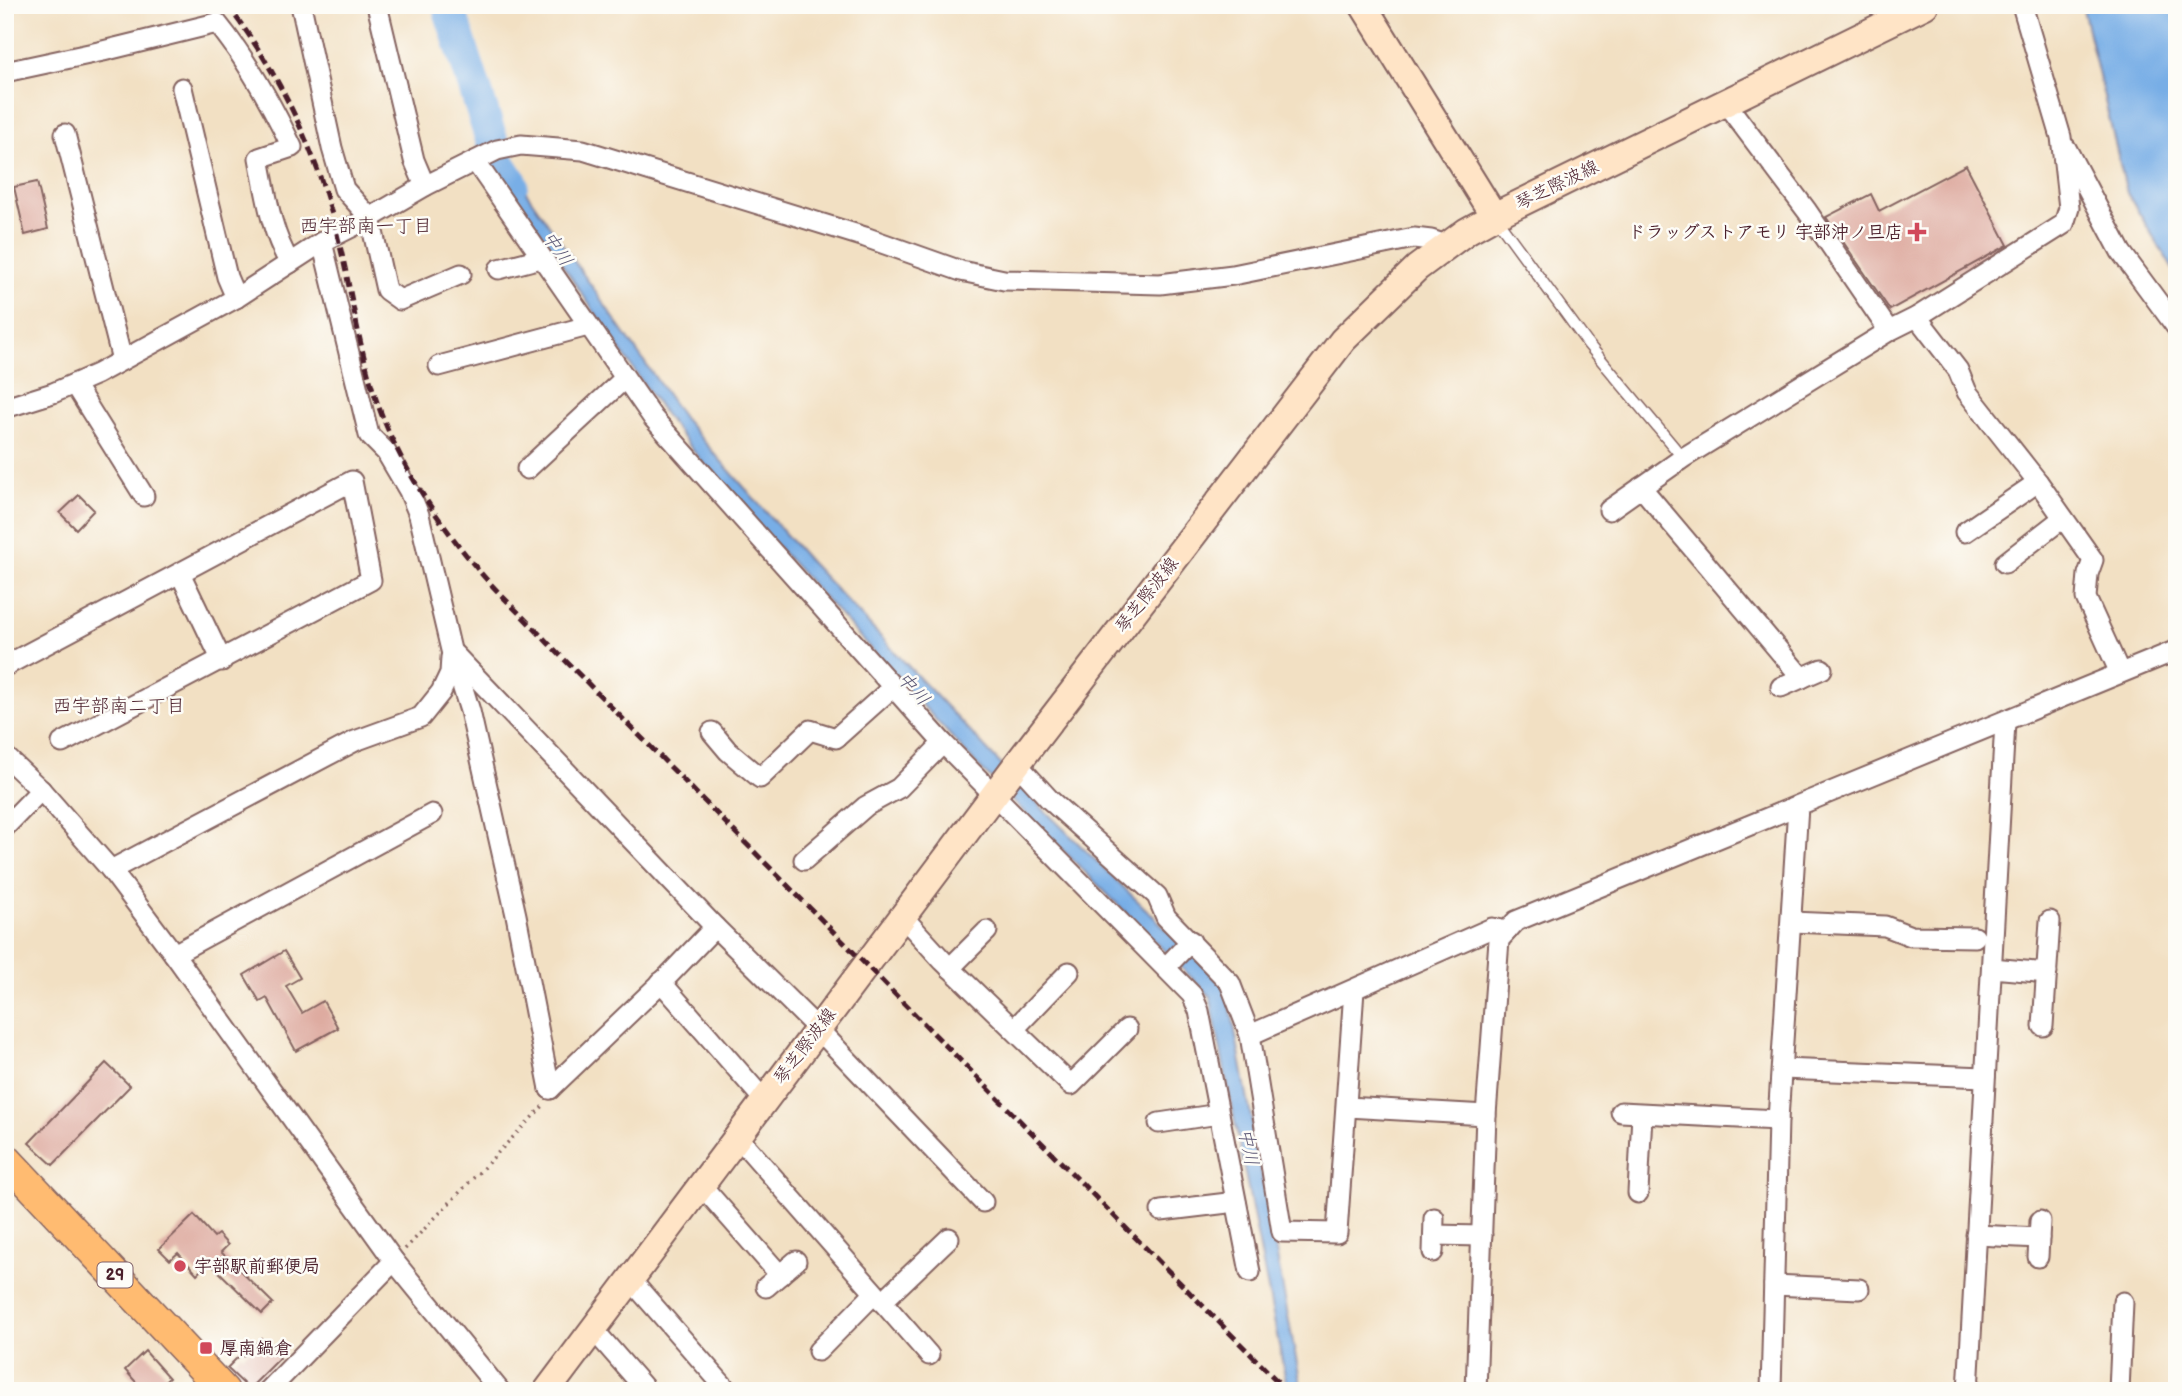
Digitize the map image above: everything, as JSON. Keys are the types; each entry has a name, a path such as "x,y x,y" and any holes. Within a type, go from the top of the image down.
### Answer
{"main road":[{"path":"1363,5 1494,216"},
{"name":"琴芝際波線","path":"547,1391 996,792 1343,340 1409,276 1446,245 1494,216 1925,5"},
{"name":"29","path":"5,1158 224,1391"}],"street":[{"path":"301,5 332,148 344,189 370,218 386,290 400,300 461,274"},
{"path":"377,5 414,160 425,186"},
{"path":"1609,510 1683,458 1889,331 1917,317 2064,224 2069,208 2061,138 2022,5"},
{"path":"5,72 217,23 242,54 292,147 259,158 281,249 290,263"},
{"path":"181,88 227,277 236,298"},
{"path":"1725,102 1807,211 1889,331"},
{"path":"65,134 122,360"},
{"path":"2061,138 2088,194 2122,252 2177,328"},
{"path":"5,408 23,405 122,360 236,298 322,242 425,186 497,150 521,145 583,149 865,237 961,271 1004,280 1160,284 1233,275 1414,237 1446,245"},
{"path":"475,161 653,418 943,743 996,792 1168,964 1192,995 1199,1011 1250,1272"},
{"path":"322,242 369,435 386,452 409,491 419,515 451,650 470,711 507,874 550,1089"},
{"path":"499,269 541,258"},
{"path":"1917,317 1958,370 1967,392 2038,482 2093,559 2088,574 2086,598 2120,673"},
{"path":"439,366 588,326"},
{"path":"527,469 625,378"},
{"path":"74,384 144,496"},
{"path":"5,666 352,481 371,580 222,661 62,743"},
{"path":"1965,532 2038,482"},
{"path":"1641,487 1802,678"},
{"path":"2005,563 2063,517"},
{"path":"180,573 222,661"},
{"path":"111,870 355,741 421,717 441,692 450,673 451,650"},
{"path":"451,650 715,927 818,1029 983,1202"},
{"path":"1476,1391 1486,1115 1499,940 1516,921 2177,650"},
{"path":"1781,687 1822,669"},
{"path":"712,732 728,751 760,778 810,730 836,738 893,687"},
{"path":"1968,1391 2005,722"},
{"path":"804,860 866,806 899,788 943,743"},
{"path":"5,756 41,790 111,870 394,1261 500,1391"},
{"path":"1016,766 1157,896 1166,916 1230,983 1250,1035 1282,1232 1337,1233 1354,990"},
{"path":"5,827 41,790"},
{"path":"1770,1391 1778,1120 1798,806"},
{"path":"174,954 432,814"},
{"path":"903,916 950,968 1071,1085 1127,1029"},
{"path":"2043,1026 2050,921"},
{"path":"1792,922 1885,926 1912,936 1975,937"},
{"path":"550,1089 662,982 715,927"},
{"path":"1250,1035 1492,928 1507,931"},
{"path":"950,968 987,931"},
{"path":"1168,964 1189,943"},
{"path":"1992,968 2046,973"},
{"path":"1014,1029 1069,972"},
{"path":"662,982 764,1100"},
{"path":"1782,1069 1985,1077"},
{"path":"1347,1107 1486,1115"},
{"path":"1621,1112 1778,1120"},
{"path":"1159,1124 1219,1114"},
{"path":"1638,1193 1642,1114"},
{"path":"737,1136 929,1354"},
{"path":"701,1185 773,1281 796,1261"},
{"path":"1161,1211 1236,1202"},
{"path":"1434,1235 1482,1236"},
{"path":"1976,1235 2039,1239"},
{"path":"818,1351 949,1238"},
{"path":"268,1391 394,1261"},
{"path":"630,1279 728,1391"},
{"path":"1773,1285 1859,1289"},
{"path":"2119,1391 2123,1302"},
{"path":"593,1329 647,1391"}],"lane":[{"path":"1494,216 1588,344 1683,458"}],"path":[{"path":"394,1261 552,1097 550,1089"}],"water":[{"path":"2082,5 2177,5 2177,276 2127,193"},
{"path":"501,156 684,419 810,562 1042,808 1227,988 1302,1391 1288,1391 1210,996 979,767 720,484 664,414 493,163"}],"building":[{"name":"ドラッグストアモリ 宇部沖ノ旦店","path":"1966,165 2008,245 1890,310 1826,217 1871,194 1879,211"},
{"path":"37,182 48,229 25,235 14,187"},
{"path":"79,495 94,510 76,529 60,513"},
{"path":"284,951 300,978 286,986 302,1013 323,1001 338,1028 296,1051 267,998 260,1002 244,975"},
{"path":"106,1063 130,1086 53,1165 29,1143"},
{"path":"194,1215 214,1237 218,1234 228,1245 221,1252 273,1303 262,1314 209,1262 197,1274 178,1253 170,1260 159,1249"},
{"path":"261,1338 280,1358 249,1389 227,1368"},
{"path":"145,1351 169,1378 155,1391 144,1391 125,1370"}],"waterway":[{"name":"中川","path":"448,5 499,163 512,183"}],"railway":[{"path":"227,5 264,58 308,145 330,207 368,374 382,416 416,484 459,547 492,586 1287,1391"}],"place":[{"name":"ドラッグストアモリ 宇部沖ノ旦店","path":"1917,232"},
{"name":"宇部駅前郵便局","path":"180,1266"},
{"name":"厚南鍋倉","path":"206,1348"}],"district":[{"name":"西宇部南一丁目","path":"366,226"},
{"name":"西宇部南二丁目","path":"119,706"}]}
